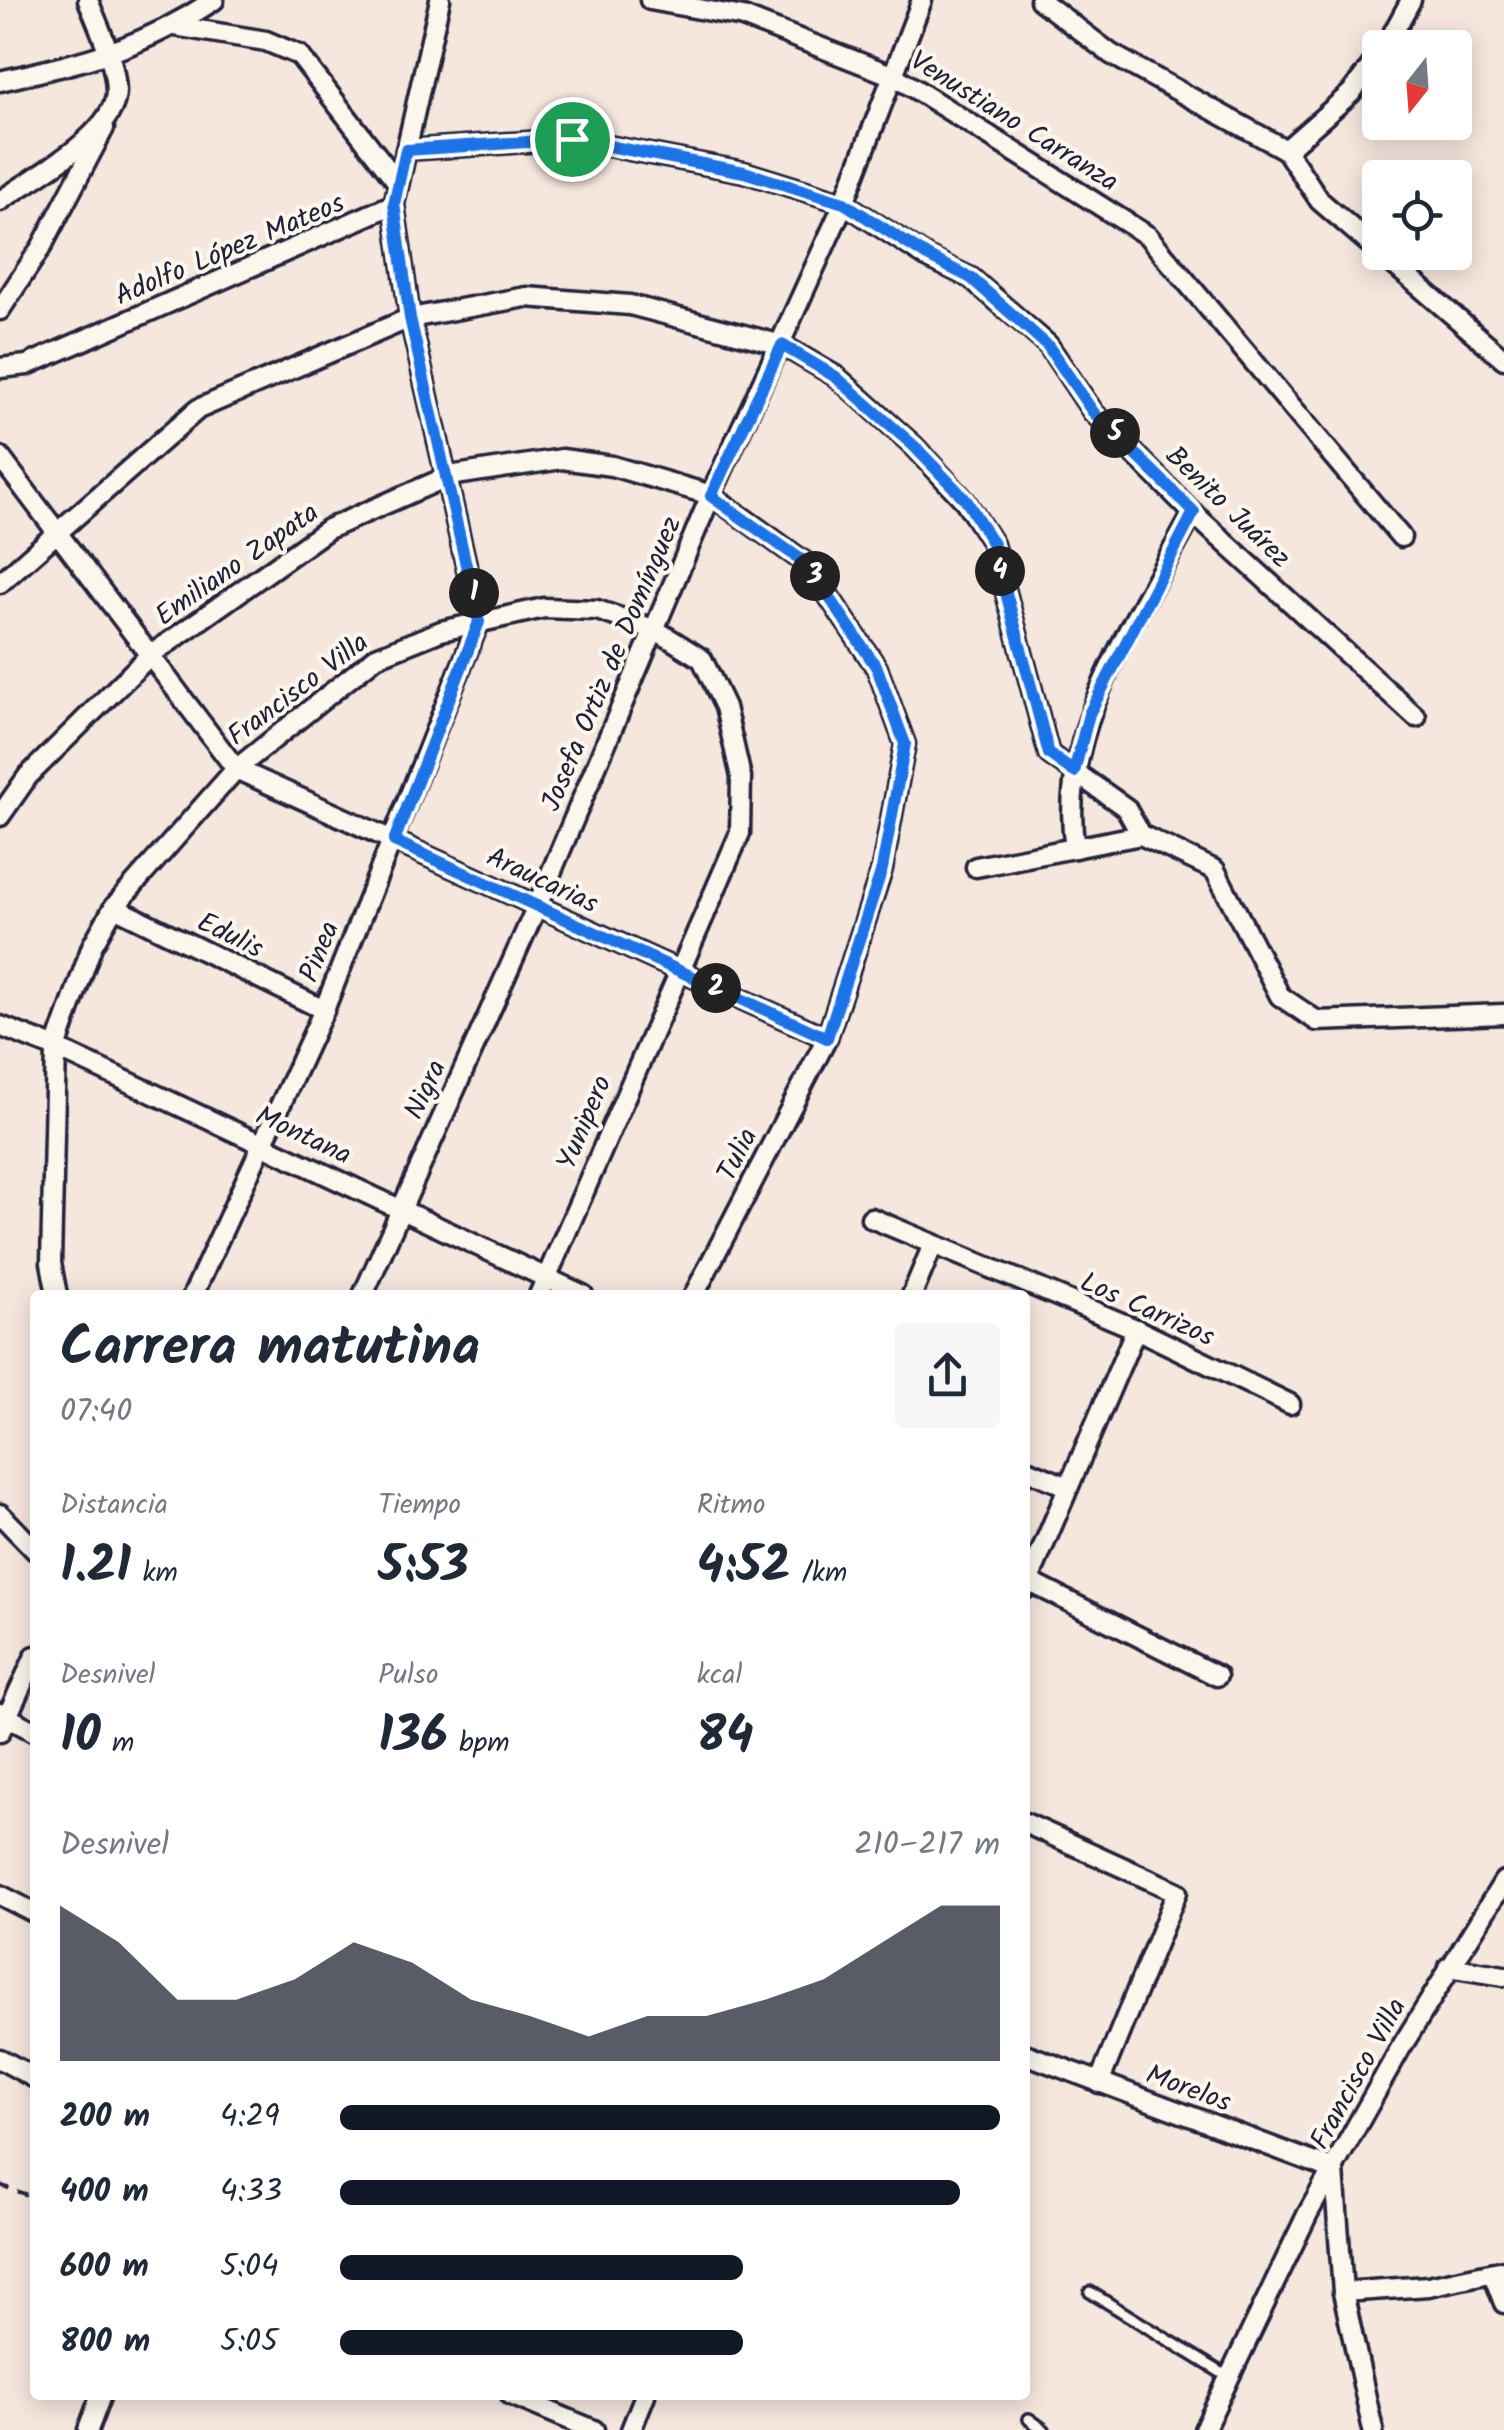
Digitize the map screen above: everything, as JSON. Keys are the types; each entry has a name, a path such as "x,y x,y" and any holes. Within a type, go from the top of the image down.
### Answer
{"street":[{"path":"0,310 42,246 106,125 116,93 110,56 88,0"},
{"path":"0,81 110,56 176,26 214,0"},
{"path":"440,0 394,204 410,318 449,476 479,622"},
{"name":"Venustiano Carranza","path":"650,0 744,17 896,77 1148,236 1401,538"},
{"name":"Josefa Ortiz de Domínguez","path":"537,906 711,496 844,203 896,77 922,0"},
{"path":"1394,30 1411,0"},
{"path":"1048,2 1111,54 1286,150 1320,202 1504,359"},
{"path":"176,26 266,41 299,55 398,182"},
{"path":"1286,150 1351,93 1362,78"},
{"path":"0,201 106,125"},
{"name":"Benito Juárez","path":"406,150 572,139 744,172 844,203 927,256 971,278 1048,346 1093,412 1194,512 1416,718"},
{"name":"Adolfo López Mateos","path":"0,368 27,365 394,204"},
{"path":"0,583 198,409 410,318 526,297 543,298 630,305 782,345 836,377 914,446 966,500 993,544 1049,754 1126,808 1141,834 1215,870 1280,996 1317,1021 1504,1014"},
{"path":"0,458 236,769"},
{"name":"Emiliano Zapata","path":"0,816 28,776 148,656 328,529 449,476 562,459 612,466 711,496 807,564 877,668 905,744 882,869 827,1038"},
{"path":"1075,848 1069,803 1089,714 1194,512"},
{"name":"Francisco Villa","path":"56,1290 51,1263 56,1048 92,946 114,908 236,769 376,658 479,622 562,608 597,610 656,630 702,659 725,707 741,777 740,834 678,970"},
{"name":"Pinea","path":"195,1290 324,1010 479,622"},
{"name":"Araucarias","path":"236,769 827,1038"},
{"path":"976,867 1141,834"},
{"name":"Nigra","path":"365,1290 537,906"},
{"name":"Edulis","path":"114,908 324,1010"},
{"name":"Yunipero","path":"543,1287 678,970"},
{"name":"Montana","path":"0,1026 56,1048 399,1210 543,1287"},
{"name":"Tulia","path":"697,1290 827,1038"},
{"name":"Los Carrizos","path":"872,1218 1136,1329 1290,1404"},
{"path":"914,1290 932,1246"},
{"path":"1030,1576 1136,1329"},
{"path":"1030,1471 1068,1487"},
{"path":"0,1514 30,1545"},
{"path":"1030,1587 1216,1676"},
{"path":"30,1666 2,1721 30,1730"},
{"path":"1030,1826 1177,1892 1099,2082"},
{"name":"Francisco Villa","path":"1373,2430 1343,2292 1334,2170 1504,1881"},
{"path":"0,1895 30,1910"},
{"path":"1450,1967 1504,1976"},
{"name":"Morelos","path":"1030,2056 1334,2170"},
{"path":"0,2058 30,2075"},
{"path":"1204,2430 1334,2170"},
{"path":"1343,2292 1428,2286 1498,2272 1504,2303"},
{"path":"88,2430 99,2400"},
{"path":"524,2400 594,2430"},
{"path":"630,2430 643,2400"}],"lane":[{"path":"1090,2292 1230,2378"},
{"path":"1028,2419 1044,2430"}],"path":[{"path":"0,2184 30,2196"}],"route":[{"path":"572,139 744,172 844,203 927,256 971,278 1048,346 1093,412 1194,512 1089,714 1074,772 1049,754 993,544 966,500 914,446 836,377 782,345 711,496 807,564 877,668 905,744 882,869 827,1038 394,841 479,622 449,476 410,318 394,204 406,150 572,139"}]}
